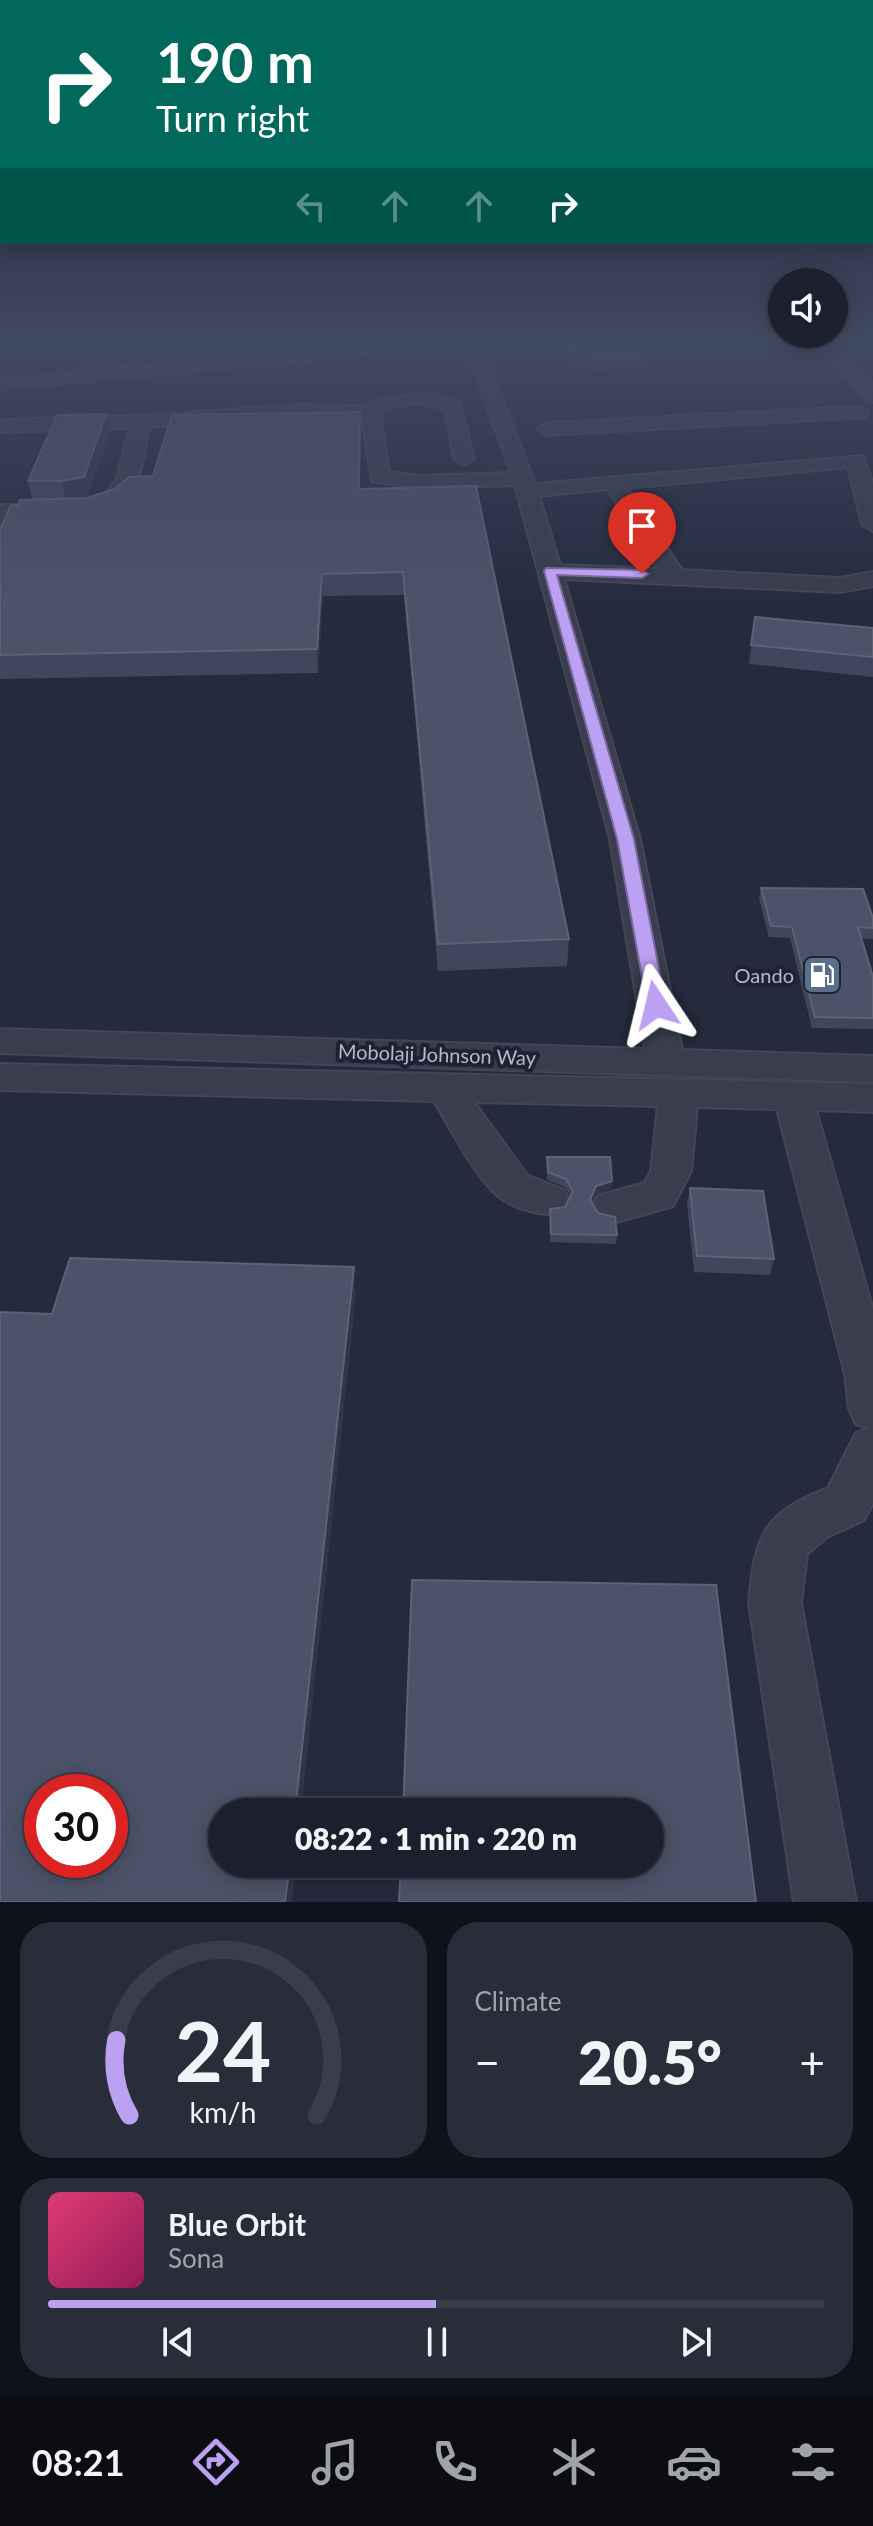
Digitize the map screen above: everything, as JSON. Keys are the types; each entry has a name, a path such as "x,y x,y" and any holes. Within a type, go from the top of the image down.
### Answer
{"street":[{"path":"1,514 86,509 107,505 117,499 125,486 139,431"},
{"path":"373,431 379,477 417,482 524,485 614,483 861,432"},
{"path":"459,431 464,459"},
{"path":"505,431 550,571 625,839 672,1077 671,1171 658,1195 613,1207"},
{"path":"731,431 861,432"},
{"path":"861,432 873,524"},
{"path":"614,483 673,575"},
{"path":"550,571 840,585 873,579"},
{"name":"Mobolaji Johnson Way","path":"0,1041 672,1077 793,1096 873,1098"},
{"name":"Mobolaji Johnson Way","path":"0,1077 445,1088 873,1069"},
{"path":"445,1088 489,1156 513,1186 549,1201"},
{"path":"793,1096 868,1374 873,1409"},
{"path":"825,1902 775,1603 778,1553 805,1519 846,1504 869,1463 873,1448"}],"building":[{"path":"50,431 100,431 84,477 62,481 28,481"},
{"path":"167,431 360,431 359,489 476,486 569,939 438,944 403,572 322,574 317,649 0,655 0,530 11,505 18,505 20,500 86,498 115,489 129,477 153,476"},
{"path":"755,617 873,628 873,657 751,645"},
{"path":"761,888 863,889 873,918 873,928 858,927 873,977 873,1018 815,1017 792,927 771,926"},
{"path":"547,1157 610,1157 612,1181 596,1186 590,1200 598,1213 615,1217 617,1235 551,1234 550,1209 565,1207 573,1191 566,1179 548,1172"},
{"path":"690,1188 763,1191 774,1259 697,1256"},
{"path":"70,1258 354,1267 297,1798 208,1798 208,1878 288,1878 285,1902 0,1902 0,1312 52,1314"},
{"path":"412,1580 716,1585 756,1902 399,1902 400,1878 664,1878 664,1798 404,1798"}],"place":[{"name":"Oando","path":"822,975"}],"route":[{"path":"642,574 550,571 625,839 656,1005"}]}
